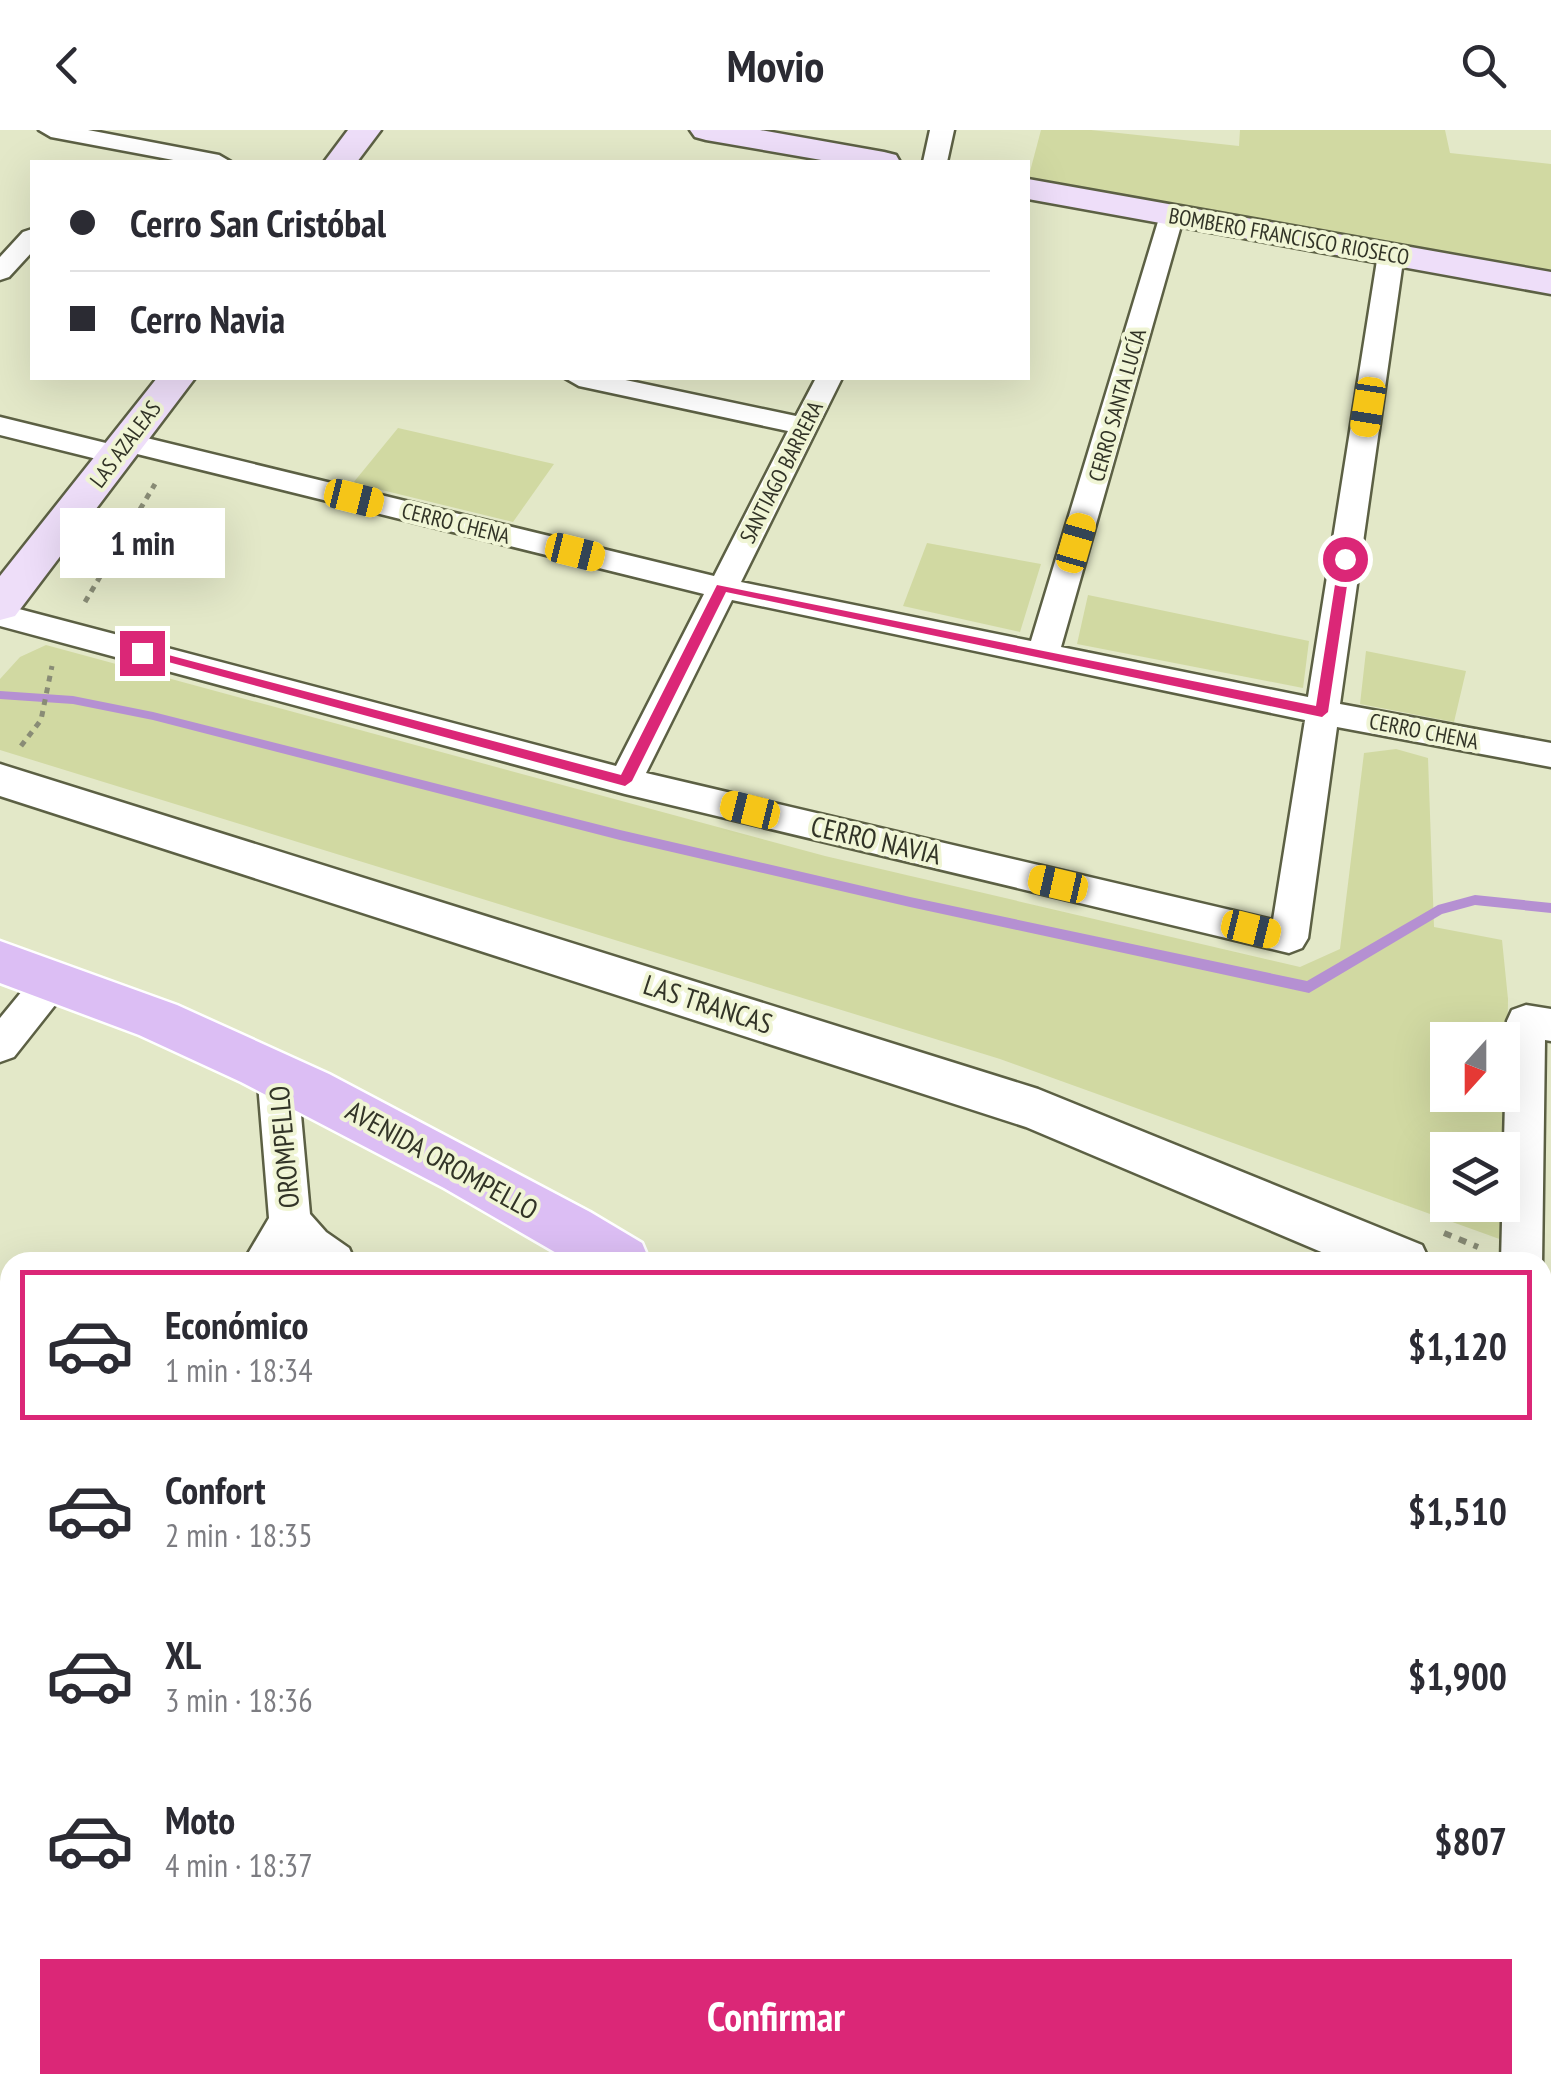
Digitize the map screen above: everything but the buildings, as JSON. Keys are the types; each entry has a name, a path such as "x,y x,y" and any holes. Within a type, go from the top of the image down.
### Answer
{"main road":[{"path":"342,160 365,130"},
{"path":"706,130 873,160"},
{"name":"BOMBERO FRANCISCO RIOSECO","path":"1030,189 1551,283"},
{"name":"LAS AZALEAS","path":"0,606 174,380"},
{"name":"AVENIDA OROMPELLO","path":"0,924 79,956 269,1067 446,1161 604,1252"},
{"name":"AVENIDA OROMPELLO","path":"0,962 54,979 269,1067"}],"street":[{"path":"51,130 208,160"},
{"path":"934,160 942,130"},
{"path":"102,160 118,143"},
{"name":"CERRO SANTA LUCÍA","path":"1044,652 1172,216"},
{"path":"2,269 30,239"},
{"path":"1322,712 1391,254"},
{"path":"589,380 804,426"},
{"name":"SANTIAGO BARRERA","path":"625,781 827,380"},
{"name":"CERRO CHENA","path":"0,426 121,449 171,453 722,588 1322,712 1551,754"},
{"name":"CERRO NAVIA","path":"0,615 625,781 1289,938 1322,712"},
{"name":"LAS TRANCAS","path":"0,780 1038,1110 1379,1252"},
{"path":"0,1046 54,979"},
{"path":"1522,1252 1526,1021 1551,1026"},
{"name":"OROMPELLO","path":"269,1067 290,1221 319,1252"},
{"path":"270,1252 290,1221"}],"path":[{"path":"45,708 54,659 138,518 171,453"}],"green space":[{"path":"1041,130 1091,130 1239,146 1240,130 1445,130 1450,153 1551,164 1551,273 1030,179"},
{"path":"398,428 554,464 513,522 353,483"},
{"path":"927,543 1041,564 1020,632 903,606"},
{"path":"1088,595 1309,641 1303,688 1077,644"},
{"path":"46,645 825,856 1300,967 1340,949 1364,753 1396,749 1428,758 1434,927 1502,940 1508,999 1508,1022 1430,1022 1430,1112 1507,1112 1506,1132 1430,1132 1430,1214 1000,1059 0,750 0,679 20,657"},
{"path":"1366,651 1466,671 1454,722 1360,704"},
{"path":"1452,1222 1505,1222 1505,1241"}],"waterway":[{"path":"0,695 73,700 153,716 620,835 1309,987 1438,910 1475,900 1551,908"}],"route":[{"path":"142,653 625,781 722,588 1322,712 1345,559"}]}
